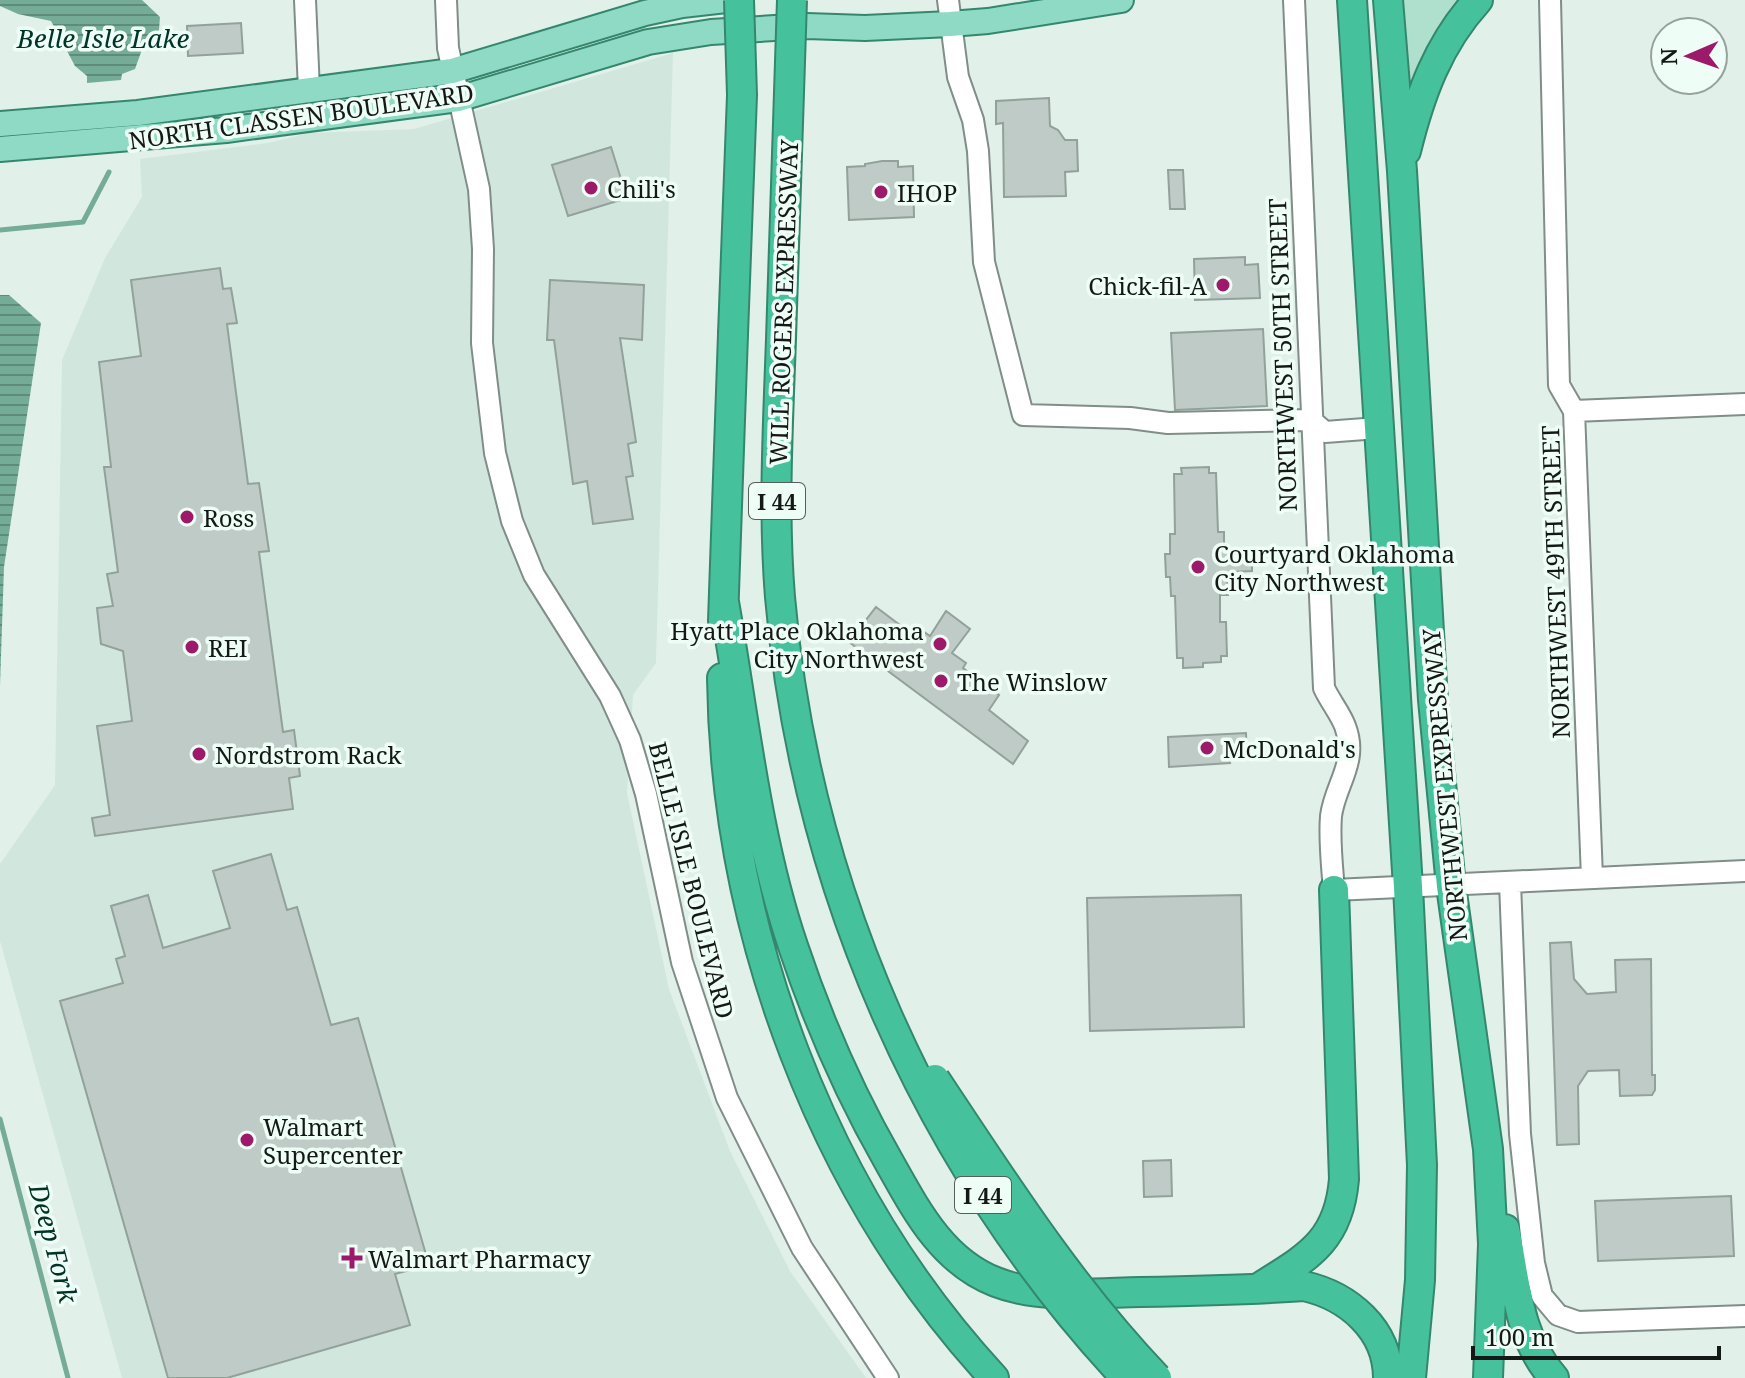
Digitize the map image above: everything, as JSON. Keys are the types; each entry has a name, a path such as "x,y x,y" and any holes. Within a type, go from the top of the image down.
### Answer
{"highway":[{"name":"WILL ROGERS EXPRESSWAY","path":"739,0 742,95 724,602 724,733 735,829 756,933 786,1026 838,1149 874,1215 910,1271 994,1378"},
{"name":"WILL ROGERS EXPRESSWAY","path":"792,0 778,437 780,598 793,700 814,804 843,904 875,989 937,1118 992,1210 1039,1276 1091,1341 1126,1378"},
{"name":"NORTHWEST EXPRESSWAY","path":"1352,0 1408,887 1422,1195 1420,1280 1411,1378"},
{"name":"NORTHWEST EXPRESSWAY","path":"1388,0 1402,171 1433,700 1451,886 1488,1149 1493,1244 1488,1378"},
{"path":"1402,171 1414,117 1429,75 1445,41 1478,0"},
{"path":"724,602 766,841 793,945 838,1061 876,1140 933,1236 955,1258 973,1270 995,1282 1024,1291 1095,1293 1304,1286 1323,1290 1356,1310 1375,1334 1386,1361 1388,1378"},
{"path":"1255,1289 1316,1249 1334,1225 1343,1197 1334,890"},
{"path":"875,989 1037,1232 1094,1306 1157,1378"},
{"path":"1488,1149 1524,1330 1554,1378"}],"main road":[{"name":"NORTH CLASSEN BOULEVARD","path":"0,124 138,113 452,71 645,13 726,0"},
{"name":"NORTH CLASSEN BOULEVARD","path":"0,149 226,130 458,99 648,42 711,32 807,26 865,28 949,12 1121,0"},
{"path":"222,102 226,130"}],"street":[{"path":"305,0 309,90"},
{"name":"BELLE ISLE BOULEVARD","path":"446,0 452,71 479,189 483,249 482,343 495,453 512,521 534,575 610,696 630,740 646,794 682,962 727,1098 802,1248 888,1378"},
{"name":"NORTHWEST 50TH STREET","path":"1294,0 1324,688 1345,725 1348,743 1348,771 1331,813 1334,890"},
{"name":"NORTHWEST 49TH STREET","path":"1550,0 1559,385 1574,411 1592,878"},
{"path":"949,12 958,77 973,120 978,151 984,262 1023,415 1130,418 1168,423 1311,420 1325,432 1378,428"},
{"path":"1574,411 1745,404"},
{"path":"1334,890 1745,871"},
{"path":"1510,883 1520,1134 1534,1263 1542,1296 1558,1315 1578,1322 1745,1316"}],"shaded area":[{"path":"1397,0 1465,0 1411,94 1404,92"},
{"path":"673,53 656,663 633,695 627,793 669,989 730,1151 790,1271 866,1378 122,1378 0,941 0,864 55,785 62,360 105,258 142,197 140,159 268,143 309,133 414,129"}],"water":[{"name":"Belle Isle Lake","path":"0,0 142,0 160,17 159,30 144,44 135,69 122,74 121,80 87,83 87,76 75,66 51,21 18,14 0,6"},
{"path":"0,295 9,295 41,323 4,567 0,686"}],"building":[{"path":"241,23 243,53 188,56 187,26"},
{"path":"1049,98 1050,126 1058,130 1065,140 1077,140 1078,171 1065,172 1066,196 1004,197 1003,123 996,124 996,101"},
{"name":"Chili's","path":"611,147 627,198 568,216 552,165"},
{"name":"IHOP","path":"898,161 898,167 913,166 914,217 849,220 847,167"},
{"path":"1168,170 1183,170 1185,209 1170,209"},
{"path":"1245,257 1245,265 1258,264 1260,298 1195,300 1194,259"},
{"path":"220,268 223,289 231,288 237,323 227,324 248,484 259,483 269,551 259,552 283,732 294,730 300,776 289,778 293,809 95,836 92,818 110,815 97,726 132,721 123,651 101,644 97,608 113,606 107,574 118,572 104,467 111,467 99,362 141,356 131,280"},
{"path":"550,280 644,285 642,340 620,338 636,442 628,444 633,476 626,477 633,519 593,524 587,481 573,484 554,340 547,340"},
{"path":"1263,329 1267,406 1175,410 1171,333"},
{"name":"Courtyard Oklahoma City Northwest","path":"1209,467 1209,473 1216,473 1218,532 1224,532 1224,551 1252,550 1252,571 1231,572 1232,576 1227,576 1228,595 1220,595 1220,622 1226,622 1227,656 1221,656 1221,662 1203,663 1203,667 1183,668 1183,658 1177,658 1175,596 1171,596 1170,577 1166,577 1165,554 1170,554 1170,534 1175,534 1174,474 1182,474 1181,468"},
{"name":"The Winslow","path":"876,607 912,634 917,627 930,636 946,611 970,629 952,653 966,663 963,668 999,695 989,710 1028,741 1013,764 849,642"},
{"name":"McDonald's","path":"1246,733 1247,759 1169,767 1168,737"},
{"name":"Walmart Supercenter","path":"271,854 287,910 297,907 331,1025 358,1018 429,1265 395,1274 410,1325 227,1378 168,1378 60,1001 123,983 116,959 125,956 111,906 148,895 163,948 230,928 213,871"},
{"path":"1241,895 1244,1027 1090,1031 1087,898"},
{"path":"1571,942 1574,979 1587,994 1616,992 1615,960 1651,959 1652,1075 1655,1075 1655,1090 1652,1095 1620,1096 1619,1070 1588,1071 1578,1086 1579,1144 1557,1145 1550,943"},
{"path":"1171,1160 1172,1196 1144,1197 1143,1161"},
{"path":"1731,1196 1734,1256 1598,1261 1595,1201"}],"waterway":[{"path":"0,230 83,222 109,172"},
{"name":"Deep Fork","path":"0,1119 68,1378"}],"place":[{"name":"Chili's","path":"591,188"},
{"name":"IHOP","path":"881,192"},
{"name":"Chick-fil-A","path":"1223,285"},
{"name":"Ross","path":"187,517"},
{"name":"Courtyard Oklahoma City Northwest","path":"1198,567"},
{"name":"Hyatt Place Oklahoma City Northwest","path":"940,644"},
{"name":"REI","path":"192,647"},
{"name":"The Winslow","path":"941,681"},
{"name":"McDonald's","path":"1207,748"},
{"name":"Nordstrom Rack","path":"199,754"},
{"name":"Walmart Supercenter","path":"247,1140"},
{"name":"Walmart Pharmacy","path":"352,1258"}]}
